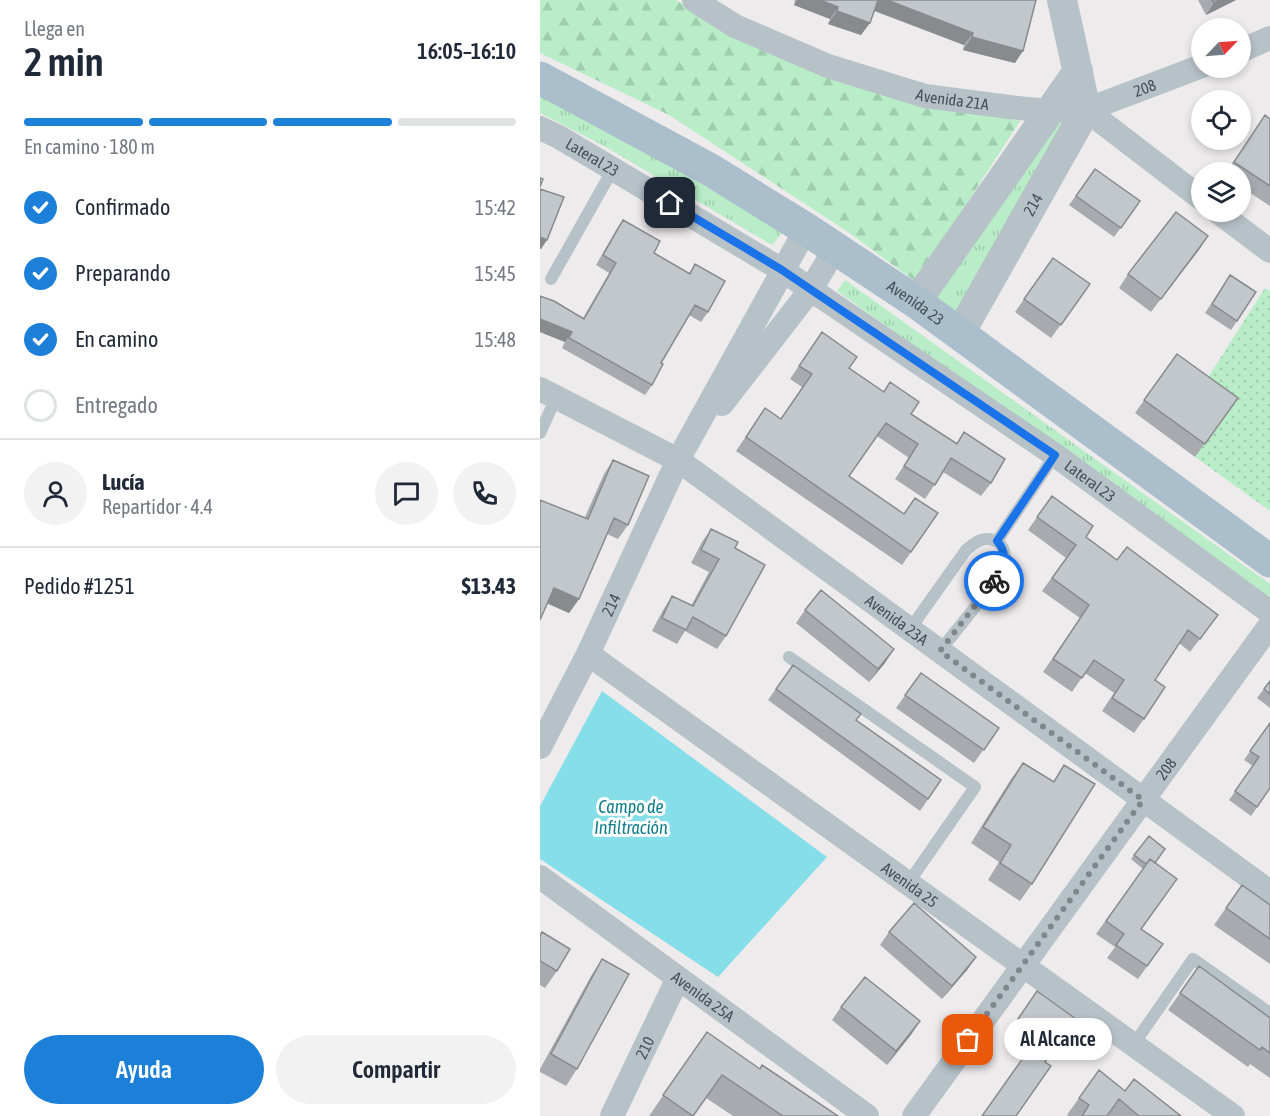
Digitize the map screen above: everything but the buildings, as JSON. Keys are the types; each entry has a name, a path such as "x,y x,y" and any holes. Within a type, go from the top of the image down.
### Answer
{"main road":[{"name":"Avenida 23","path":"540,78 709,169 806,229 916,302 958,335 1270,561"}],"street":[{"name":"Avenida 21A","path":"694,0 735,26 828,66 925,96 1049,111 1086,110"},
{"path":"1062,0 1086,110 1191,191"},
{"path":"1251,46 1270,38"},
{"path":"916,302 1078,70"},
{"name":"208","path":"1086,110 1191,70"},
{"name":"214","path":"958,335 1086,110"},
{"name":"Lateral 23","path":"540,128 559,137 782,270 1055,455 1270,612"},
{"path":"1231,222 1270,251"},
{"name":"214","path":"540,747 588,654 678,460 806,229"},
{"name":"214","path":"678,460 811,290 835,249"},
{"name":"Avenida 23A","path":"548,393 678,460 1270,892"},
{"name":"208","path":"914,1116 1270,625"},
{"name":"Avenida 25","path":"588,654 1233,1116"},
{"name":"Avenida 25A","path":"540,877 867,1116"},
{"name":"210","path":"612,1116 678,978"}],"lane":[{"path":"551,279 613,170"},
{"path":"540,433 548,393"},
{"path":"997,541 1055,455"},
{"path":"910,629 966,550 978,540 988,538 997,541 1004,548 1005,558 998,576 940,651"},
{"path":"789,657 975,787 909,882"},
{"path":"1134,1044 1193,959 1270,1013"}],"green space":[{"path":"540,0 676,0 726,32 828,76 1020,121 916,282 848,232 669,115 540,53"},
{"path":"540,95 615,133 783,232 772,245 604,146 540,113"},
{"path":"1055,120 1073,121 960,314 934,295"},
{"path":"845,280 1270,584 1270,600 837,291"},
{"path":"1265,288 1270,291 1270,511 1195,457 1228,412 1200,390"}],"water":[{"name":"Campo de Infiltración","path":"602,691 827,857 718,977 540,859 540,806"}],"way so far":[{"path":"968,1040 1143,800 940,651 994,581"}],"place":[{"name":"Al Alcance","path":"968,1040"}],"route":[{"path":"670,203 782,270 1055,455 997,541 1004,548 1005,558 994,581"}]}
